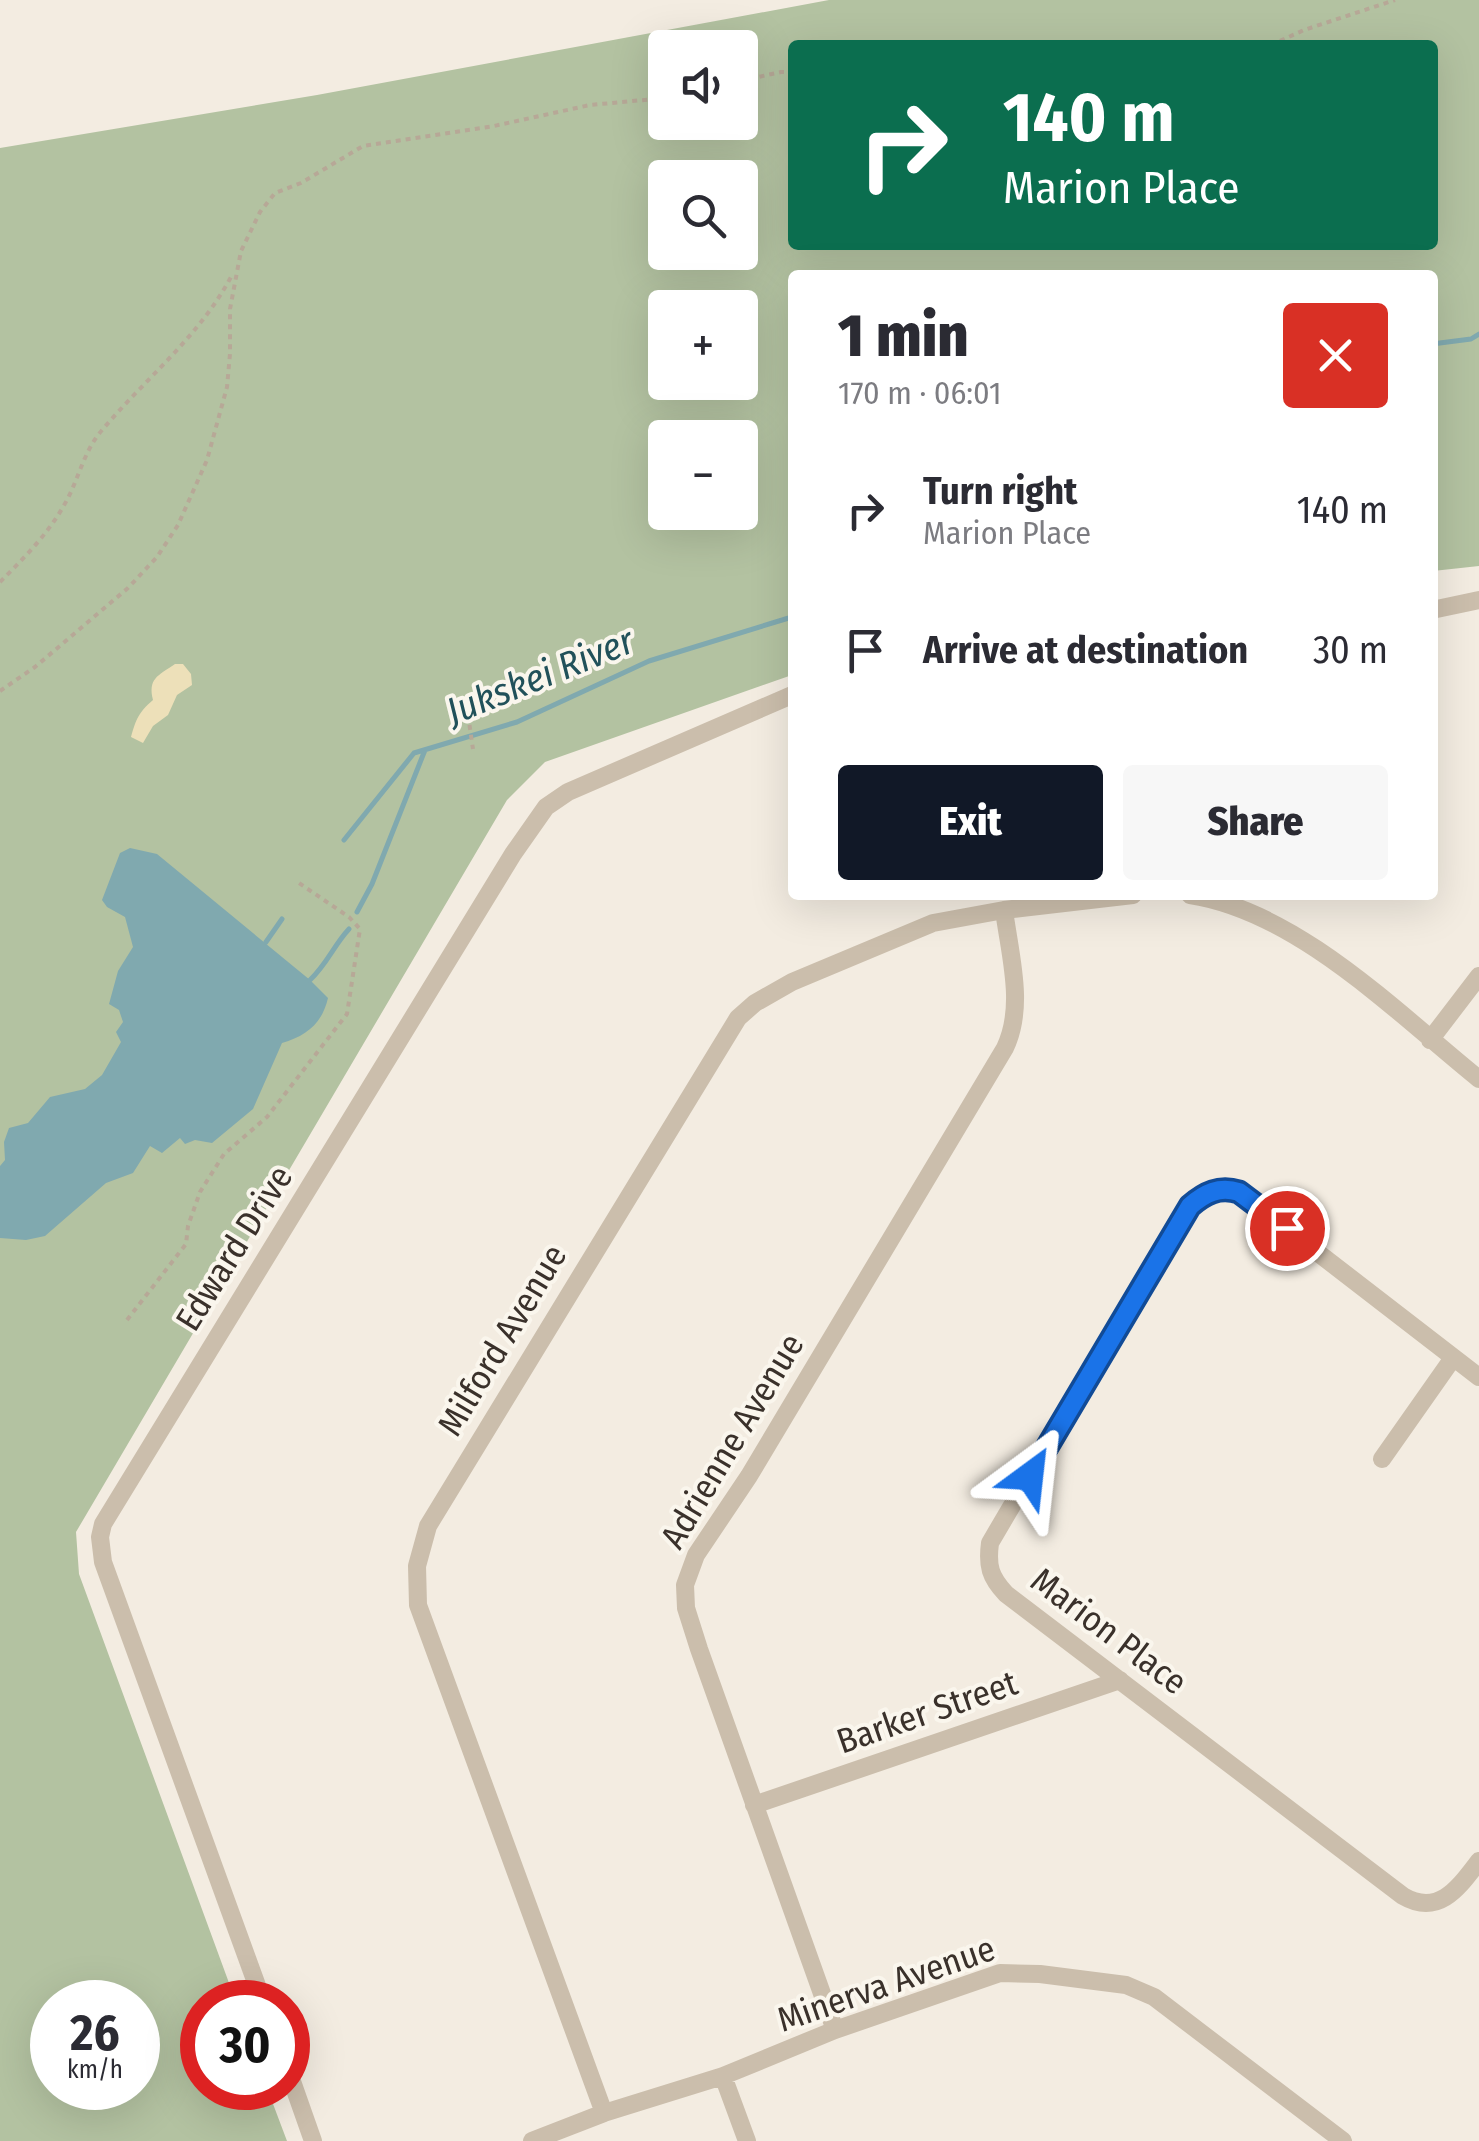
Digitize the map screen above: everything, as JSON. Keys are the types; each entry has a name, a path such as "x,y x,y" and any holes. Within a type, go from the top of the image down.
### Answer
{"street":[{"path":"1438,609 1479,600"},
{"name":"Edward Drive","path":"255,1980 103,1562 103,1524 513,854 546,807 568,792 788,697"},
{"name":"Milford Avenue","path":"604,2113 418,1604 416,1566 420,1543 738,1018 754,1003 792,982 932,923 1090,900"},
{"path":"1213,900 1269,920 1384,1000 1479,1079"},
{"name":"Adrienne Avenue","path":"835,2030 686,1608 685,1585 696,1554 770,1442 1005,1048 1013,1031 1016,1004 1004,910"},
{"path":"1430,1040 1479,976"},
{"name":"Marion Place","path":"1479,1377 1239,1192 1220,1190 1205,1194 1190,1206 990,1543 988,1562 991,1578 1006,1594 1412,1902 1439,1902 1456,1890 1479,1861"},
{"path":"1382,1459 1453,1358"},
{"name":"Barker Street","path":"754,1806 1120,1680"},
{"name":"Minerva Avenue","path":"532,2141 604,2113 723,2076 835,2030 1000,1973 1126,1985 1154,1997 1343,2141"},
{"path":"723,2076 747,2141"},
{"path":"302,2110 313,2141"}],"path":[{"path":"1282,40 1395,0"},
{"path":"758,77 788,72"},
{"path":"0,582 48,532 102,430 181,348 219,300 260,212 274,193 301,183 363,146 494,126 590,106 648,100"},
{"path":"0,691 35,667 128,588 178,524 207,460 226,388 230,309 237,266"},
{"path":"468,716 473,748"},
{"path":"127,1320 186,1244 200,1192 224,1154 266,1116 347,1014 360,930 349,917 296,881"}],"green space":[{"path":"829,0 1479,0 1479,566 1438,570 1438,270 788,270 788,676 545,762 507,800 76,1532 79,1574 228,1980 180,1980 180,2110 275,2110 287,2141 0,2141 0,148 648,34 648,140 758,140 758,30 667,30"}],"sand":[{"path":"175,664 183,664 191,674 192,685 177,695 168,715 153,726 143,743 131,737 139,716 153,700 155,679"}],"water":[{"path":"130,848 157,854 310,980 328,998 325,1007 312,1028 282,1043 253,1109 212,1143 195,1140 185,1144 180,1138 162,1153 150,1146 133,1173 106,1183 45,1236 26,1240 0,1238 0,1166 5,1160 4,1142 9,1128 28,1123 50,1097 85,1089 102,1075 121,1042 116,1032 123,1022 119,1010 109,1004 118,971 133,947 125,917 102,900 120,853"}],"waterway":[{"name":"Jukskei River","path":"1438,343 1471,339 1479,334"},
{"name":"Jukskei River","path":"344,840 414,753 517,722 649,661 788,618"},
{"path":"357,912 425,750"},
{"path":"266,942 282,919"},
{"path":"310,980 349,929"}],"route":[{"path":"1030,1476 1190,1206 1205,1194 1220,1190 1239,1192 1287,1228"}]}
